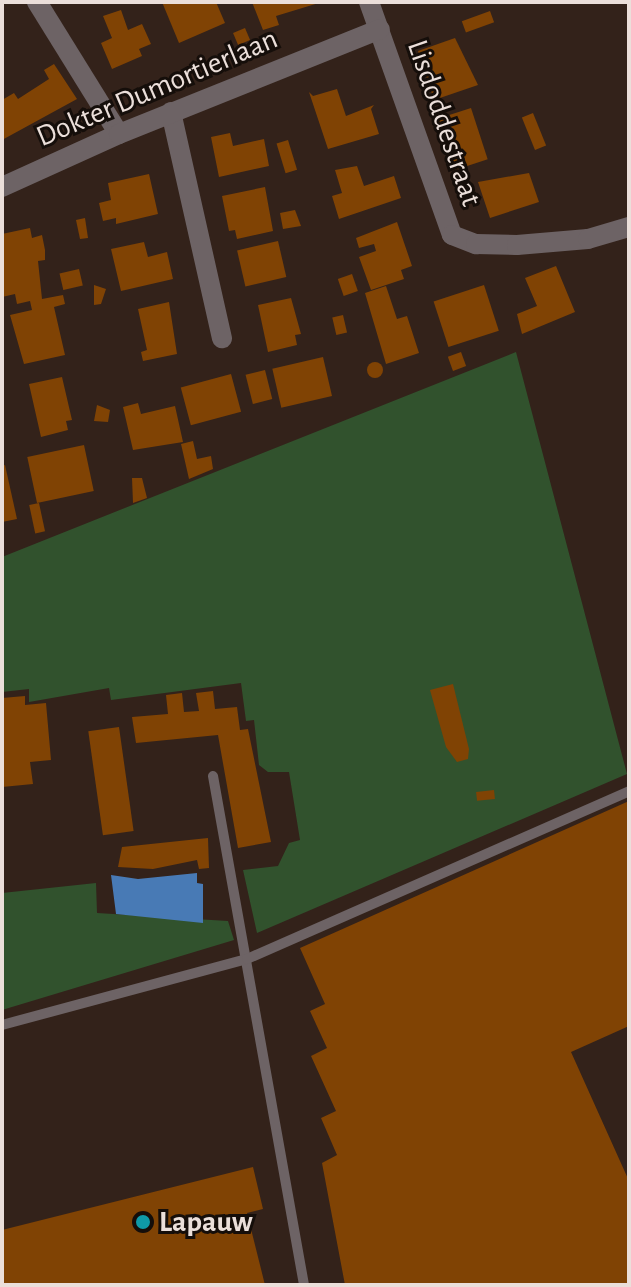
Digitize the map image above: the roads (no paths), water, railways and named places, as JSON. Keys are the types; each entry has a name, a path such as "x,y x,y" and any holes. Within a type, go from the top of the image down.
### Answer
{"street":[{"path":"37,2 119,134"},
{"name":"Lisdoddestraat","path":"369,2 452,235 476,244 517,245 588,239 629,227"},
{"name":"Dokter Dumortierlaan","path":"2,187 171,112 380,29"},
{"path":"171,112 222,338"}],"lane":[{"path":"213,776 304,1285"},
{"path":"2,1025 247,959 629,791"}],"water":[{"path":"197,873 197,883 203,884 203,923 116,914 111,875 138,879"}],"place":[{"name":"Lapauw","path":"143,1222"}]}
